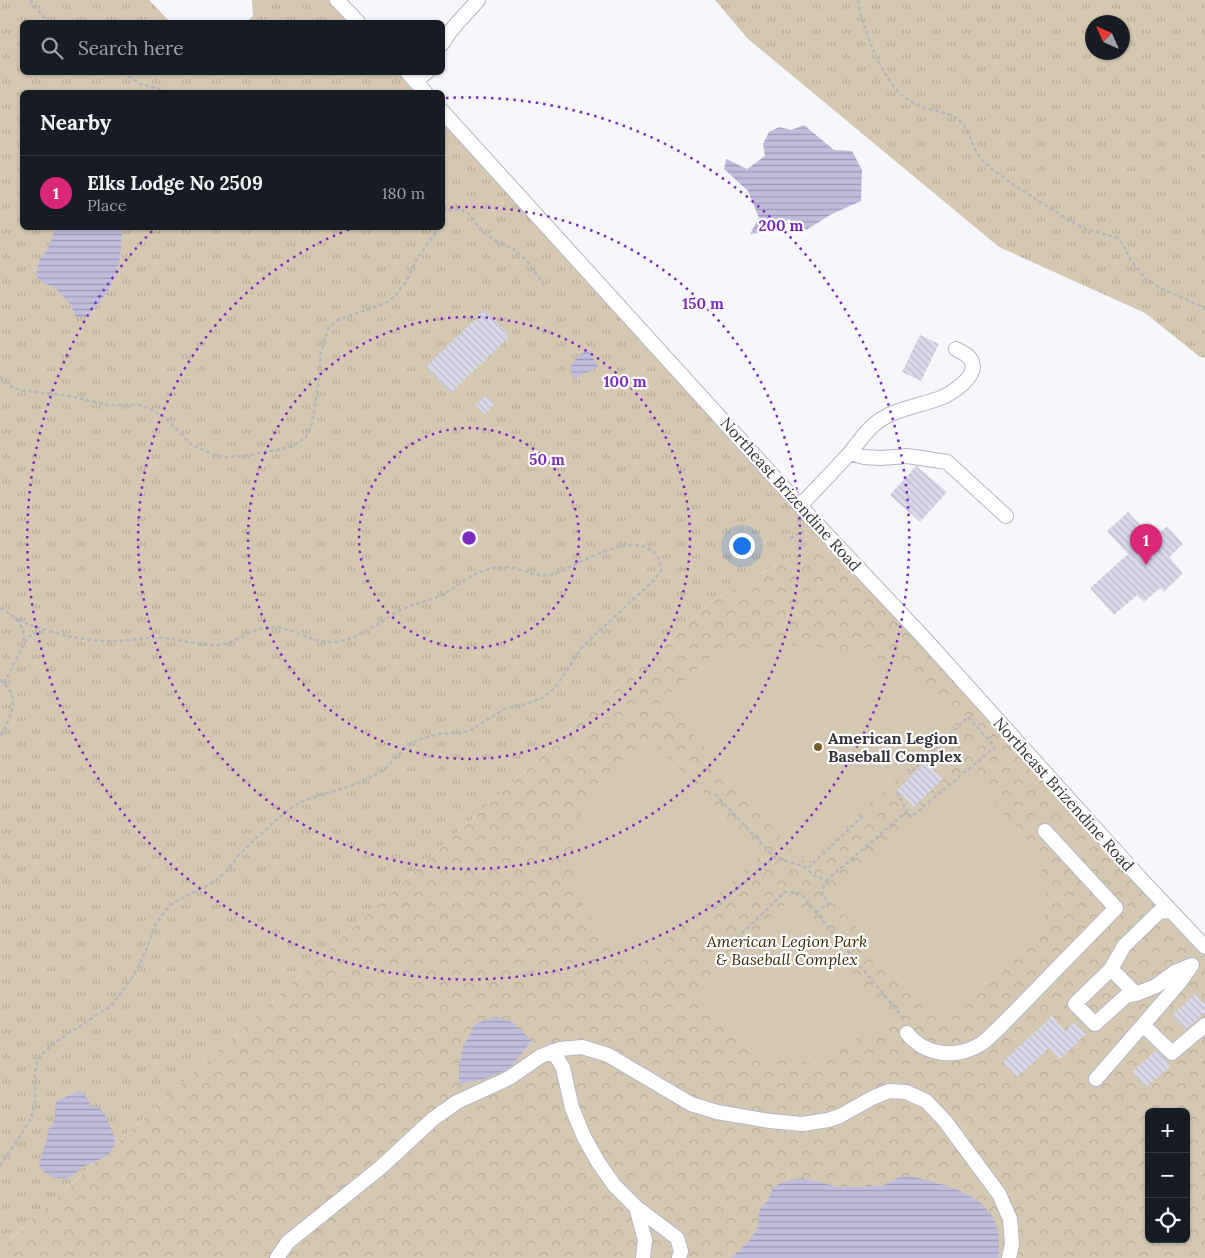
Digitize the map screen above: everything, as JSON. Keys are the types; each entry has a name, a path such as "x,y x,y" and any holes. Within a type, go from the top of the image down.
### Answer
{"street":[{"path":"337,0 356,20"},
{"path":"445,40 454,26 462,20 478,0"},
{"path":"411,77 423,90"},
{"name":"Northeast Brizendine Road","path":"445,114 1205,947"},
{"path":"802,506 874,424 894,412 944,396 967,380 972,369 972,363 969,356 956,349"},
{"path":"850,453 864,457 907,456 947,462 1006,516"},
{"path":"907,1033 915,1043 932,1051 950,1053 981,1044 999,1028 1116,908 1045,831"},
{"path":"1171,911 1159,912 1124,946 1111,970 1075,1004 1095,1024 1126,996 1156,986 1175,972 1192,965"},
{"path":"1096,1079 1180,982 1192,965 1205,953"},
{"path":"1111,970 1136,994"},
{"path":"1143,1025 1172,1052 1205,1025"},
{"path":"276,1258 288,1242 380,1168 433,1119 458,1102 509,1078 541,1056 560,1049 582,1047 608,1055 691,1104 717,1112 778,1122 804,1124 828,1120 840,1116 889,1091 906,1092 926,1101 945,1120 999,1194 1010,1219 1012,1244 1009,1258"},
{"path":"553,1051 563,1068 572,1108 584,1137 598,1162 614,1185 636,1207 677,1238 681,1251 679,1258"},
{"path":"636,1207 645,1240 643,1258"}],"path":[{"path":"30,0 46,20"},
{"path":"858,0 868,36 882,66 896,90 906,99 917,105 947,113 958,119 964,126 976,152 982,160 1000,174 1074,223 1086,229 1118,238 1130,259 1146,279 1160,288 1205,308"},
{"path":"127,75 140,84 161,90"},
{"path":"445,211 458,209 469,214 482,231 513,249 526,260 546,287"},
{"path":"0,377 12,387 20,390 70,396 108,405 139,405 148,408 163,416 192,445 224,457 244,456 292,447 306,437 312,424 322,351 328,329 338,320 388,302 395,296 405,283 418,257 438,230"},
{"path":"0,608 15,618 49,630 98,641 154,638 213,645 226,644 263,628 271,627 314,640 333,643 364,633 403,609 444,594 485,570 508,567 530,574 547,576 613,549 637,545 650,549 659,559 662,571 582,647 550,693 534,702 506,708 471,730 462,733 437,734 415,741 408,745 384,770 347,788 305,800 288,810 253,841 226,872 214,882 171,904 156,923 145,953 134,975 112,1006 54,1043 41,1055 37,1062 35,1073 35,1102 31,1119 0,1166"},
{"path":"15,618 23,628 24,643"},
{"path":"4,683 28,638 34,633 49,630"},
{"path":"0,680 12,696 13,708 0,737"},
{"path":"897,792 911,817 995,747 968,717 909,774"},
{"path":"715,794 774,857 808,868 814,875 827,880"},
{"path":"816,912 829,903 822,894 827,880 907,811"},
{"path":"808,868 863,816"},
{"path":"714,909 774,857"},
{"path":"736,938 785,892 800,893 905,1021 907,1033"}],"green space":[{"path":"0,0 149,0 168,20 20,20 20,75 402,75 415,90 20,90 20,230 445,230 445,121 826,537 712,601 0,1249"},
{"path":"252,0 337,0 355,20 248,20 253,16"},
{"path":"715,0 1205,0 1205,358 1200,357 1145,313 999,247 748,39"},
{"name":"American Legion Park & Baseball Complex","path":"826,537 1205,947 1205,1258 0,1258 0,1249 712,601"},
{"name":"American Legion Baseball Complex","path":"802,645 853,652 880,659 909,672 956,723 809,861 799,859 664,699 713,655 750,648"},
{"path":"649,738 758,849 757,860 641,962 604,932 582,904 575,875 575,856 582,810 588,798 611,771"},
{"name":"American Legion Baseball Complex","path":"972,775 1012,822 1033,852 1040,867 1047,892 1047,910 1039,931 1016,960 942,1023 833,901 835,891"},
{"path":"788,902 798,902 891,1022 811,1063 769,1058 689,999"}],"water":[{"path":"804,125 834,150 852,151 862,170 861,201 832,214 806,230 789,219 773,231 750,234 759,218 748,191 724,169 726,159 747,169 765,156 763,144 769,132 779,127 791,130"},
{"path":"54,230 121,230 121,253 115,277 103,298 85,317 76,317 71,305 54,287 43,283 36,276 39,261 50,245"},
{"path":"588,350 598,367 573,379 570,368 578,355"},
{"path":"496,1016 514,1023 532,1041 509,1069 481,1080 459,1084 459,1066 463,1047 475,1024"},
{"path":"80,1091 88,1099 91,1106 100,1108 105,1114 114,1136 114,1147 107,1155 83,1167 70,1177 53,1177 39,1166 47,1140 48,1129 53,1127 56,1102"},
{"path":"909,1176 960,1191 986,1209 995,1221 999,1238 998,1258 731,1258 751,1239 758,1226 759,1212 762,1206 768,1201 773,1188 782,1182 802,1178 839,1187 882,1186 900,1177"}],"building":[{"path":"485,310 510,336 451,393 426,367"},
{"path":"920,335 939,344 921,381 902,372"},
{"path":"486,396 494,404 485,414 476,405"},
{"path":"916,466 947,492 920,522 890,495"},
{"path":"1128,512 1153,539 1167,526 1183,544 1169,557 1183,573 1164,592 1160,588 1144,602 1137,595 1114,615 1090,588 1128,554 1107,531"},
{"path":"926,762 943,779 914,807 897,790"},
{"path":"1195,994 1205,1005 1205,1012 1185,1030 1172,1015"},
{"path":"1052,1016 1065,1031 1075,1022 1086,1034 1060,1059 1049,1048 1017,1077 1003,1062"},
{"path":"1157,1050 1171,1066 1146,1087 1132,1072"}],"place":[{"name":"Elks Lodge No 2509","path":"1146,565"},
{"name":"American Legion Baseball Complex","path":"818,747"}]}
